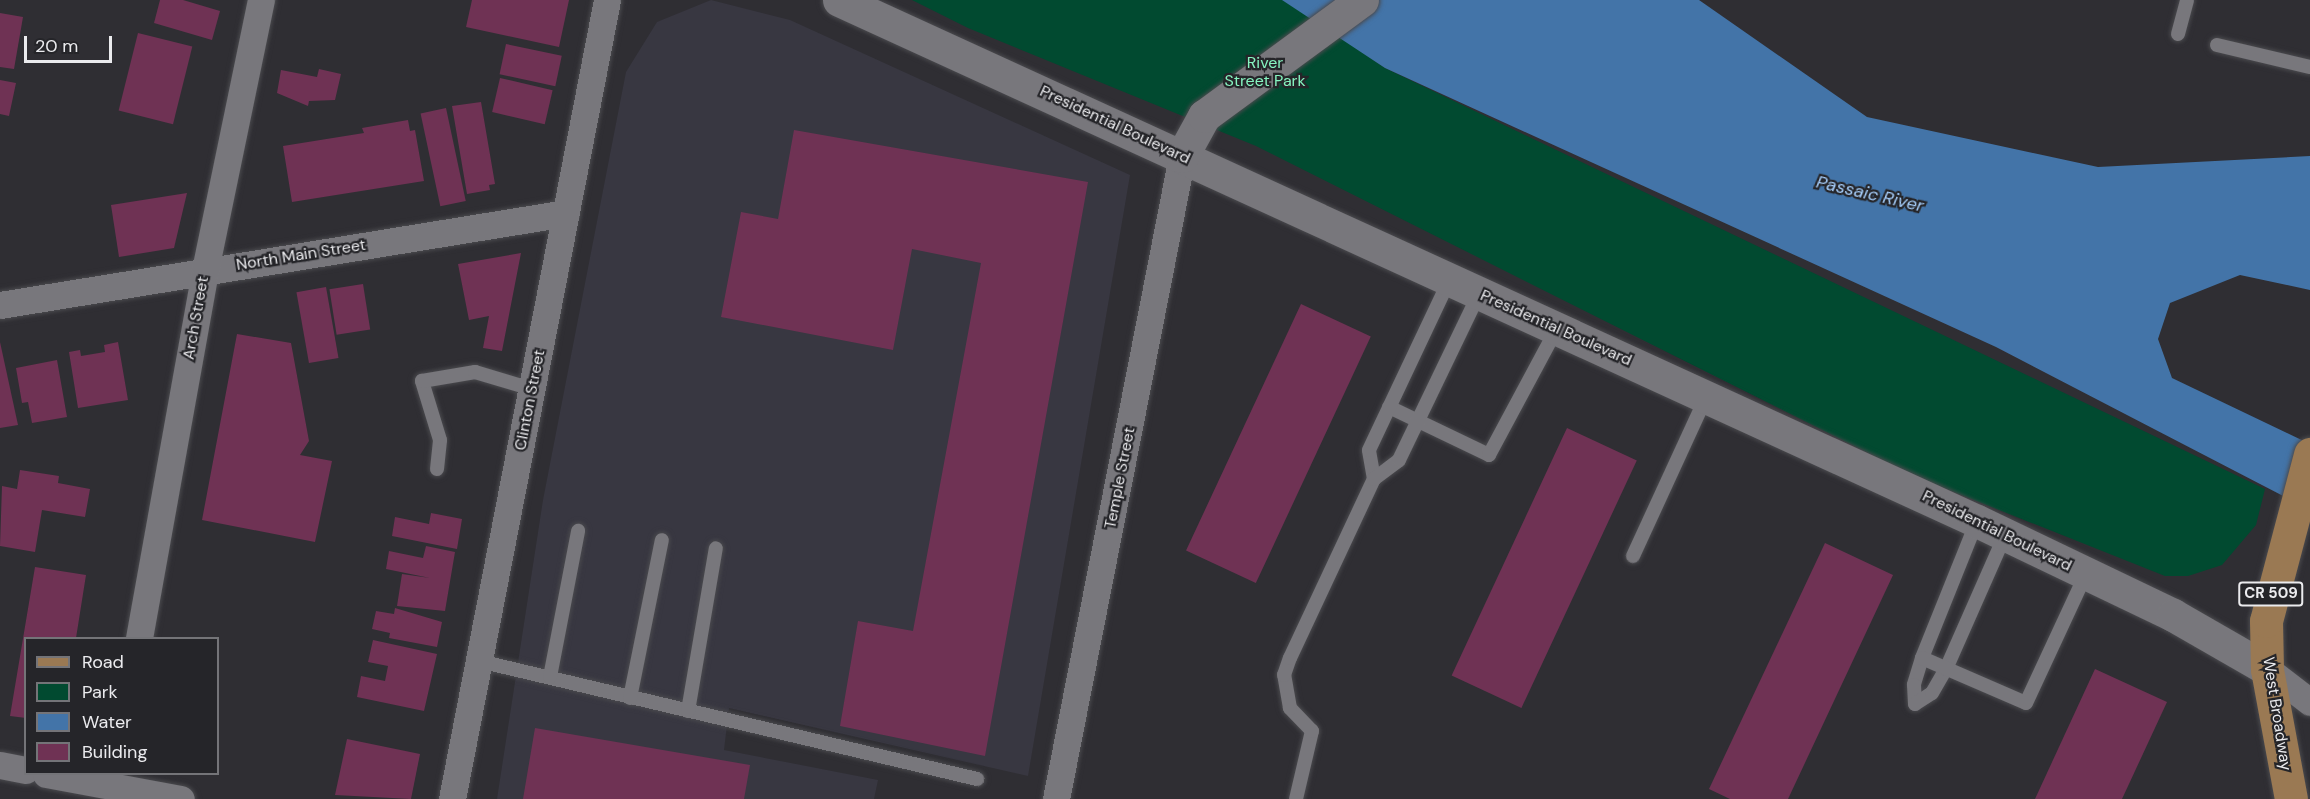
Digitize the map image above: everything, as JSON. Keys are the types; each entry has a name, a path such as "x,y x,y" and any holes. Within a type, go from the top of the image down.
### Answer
{"main road":[{"name":"West Broadway","path":"2291,799 2267,669 2266,621 2290,522 2310,454"}],"street":[{"name":"Arch Street","path":"140,637 205,270 261,0"},
{"name":"Clinton Street","path":"452,799 607,0"},
{"name":"Presidential Boulevard","path":"839,0 1991,528 2173,615 2267,669"},
{"path":"1182,156 1204,116 1362,0"},
{"name":"Temple Street","path":"1056,799 1182,156"},
{"name":"North Main Street","path":"0,305 566,213"},
{"path":"2267,669 2310,702"},
{"path":"0,765 24,770"},
{"path":"52,775 181,799"}],"lane":[{"path":"2178,34 2187,0"},
{"path":"2217,45 2310,67"},
{"path":"1374,479 1369,450 1450,279"},
{"path":"1296,799 1312,731 1290,708 1284,675 1374,479 1399,460 1420,421 1479,294"},
{"path":"1389,407 1489,455 1557,328"},
{"path":"437,469 440,440 422,381 476,372 532,389"},
{"path":"1633,556 1707,396"},
{"path":"1991,528 1946,669 1932,693 1916,704 1914,685 1922,658 1991,528"},
{"path":"550,677 578,531"},
{"path":"630,698 662,540"},
{"path":"688,711 716,548"},
{"path":"1922,658 2026,703 2086,574"},
{"path":"479,661 977,779"}],"shaded area":[{"path":"711,0 790,20 1130,175 1028,776 729,708 724,750 878,780 874,799 497,799 543,500 626,72 657,22"}],"green space":[{"name":"River Street Park","path":"912,0 1285,0 1385,68 2265,489 2256,525 2222,565 2188,576 2165,576 1916,477 1256,146 968,28"}],"water":[{"name":"Passaic River","path":"1282,0 1699,0 1867,117 2098,167 2310,156 2310,290 2240,275 2170,303 2158,339 2172,378 2310,444 2310,510 1996,347 1385,68"}],"building":[{"path":"160,0 183,0 220,11 212,40 154,23"},
{"path":"472,0 569,0 559,47 466,27"},
{"path":"0,13 23,17 14,69 0,67"},
{"path":"138,33 192,47 173,124 119,111"},
{"path":"506,44 562,56 555,86 500,74"},
{"path":"319,69 341,74 335,100 309,101 308,106 277,93 281,70 317,77"},
{"path":"500,78 553,90 545,124 492,112"},
{"path":"0,80 16,83 9,116 0,114"},
{"path":"481,102 495,184 489,185 490,190 467,194 452,106"},
{"path":"446,108 466,201 440,206 421,113"},
{"path":"408,120 410,131 415,130 424,181 292,202 283,146 364,133 362,128"},
{"path":"794,130 1088,182 985,756 840,726 858,621 913,631 981,263 912,249 893,350 721,317 741,212 778,219"},
{"path":"187,193 174,248 119,257 111,205"},
{"path":"521,253 502,351 483,348 489,316 469,320 458,264"},
{"path":"363,284 370,329 337,335 329,289"},
{"path":"326,287 339,358 309,363 296,292"},
{"path":"1301,304 1371,337 1256,583 1186,551"},
{"path":"237,334 291,343 309,441 300,455 332,461 315,542 202,520"},
{"path":"0,342 18,425 0,428"},
{"path":"118,342 128,400 78,408 69,352 80,350 81,356 105,352 104,345"},
{"path":"57,360 67,417 32,423 28,402 22,403 16,368"},
{"path":"1567,428 1637,461 1521,708 1452,675"},
{"path":"20,470 59,476 58,483 90,489 85,517 42,510 35,552 0,546 2,486 17,489"},
{"path":"431,513 462,519 457,549 392,536 395,517 429,524"},
{"path":"1825,543 1893,575 1788,799 1730,799 1709,789"},
{"path":"426,546 455,552 445,611 397,606 402,574 430,578 386,569 389,551 423,558"},
{"path":"35,567 86,575 76,637 24,637 24,718 10,716"},
{"path":"395,608 442,622 437,647 389,638 390,633 372,629 376,611 394,614"},
{"path":"373,640 437,654 424,711 357,697 361,676 385,681 388,666 368,662"},
{"path":"2095,669 2167,702 2122,799 2035,799"},
{"path":"535,728 750,765 744,799 523,799"},
{"path":"347,739 420,754 411,799 335,795"}]}
